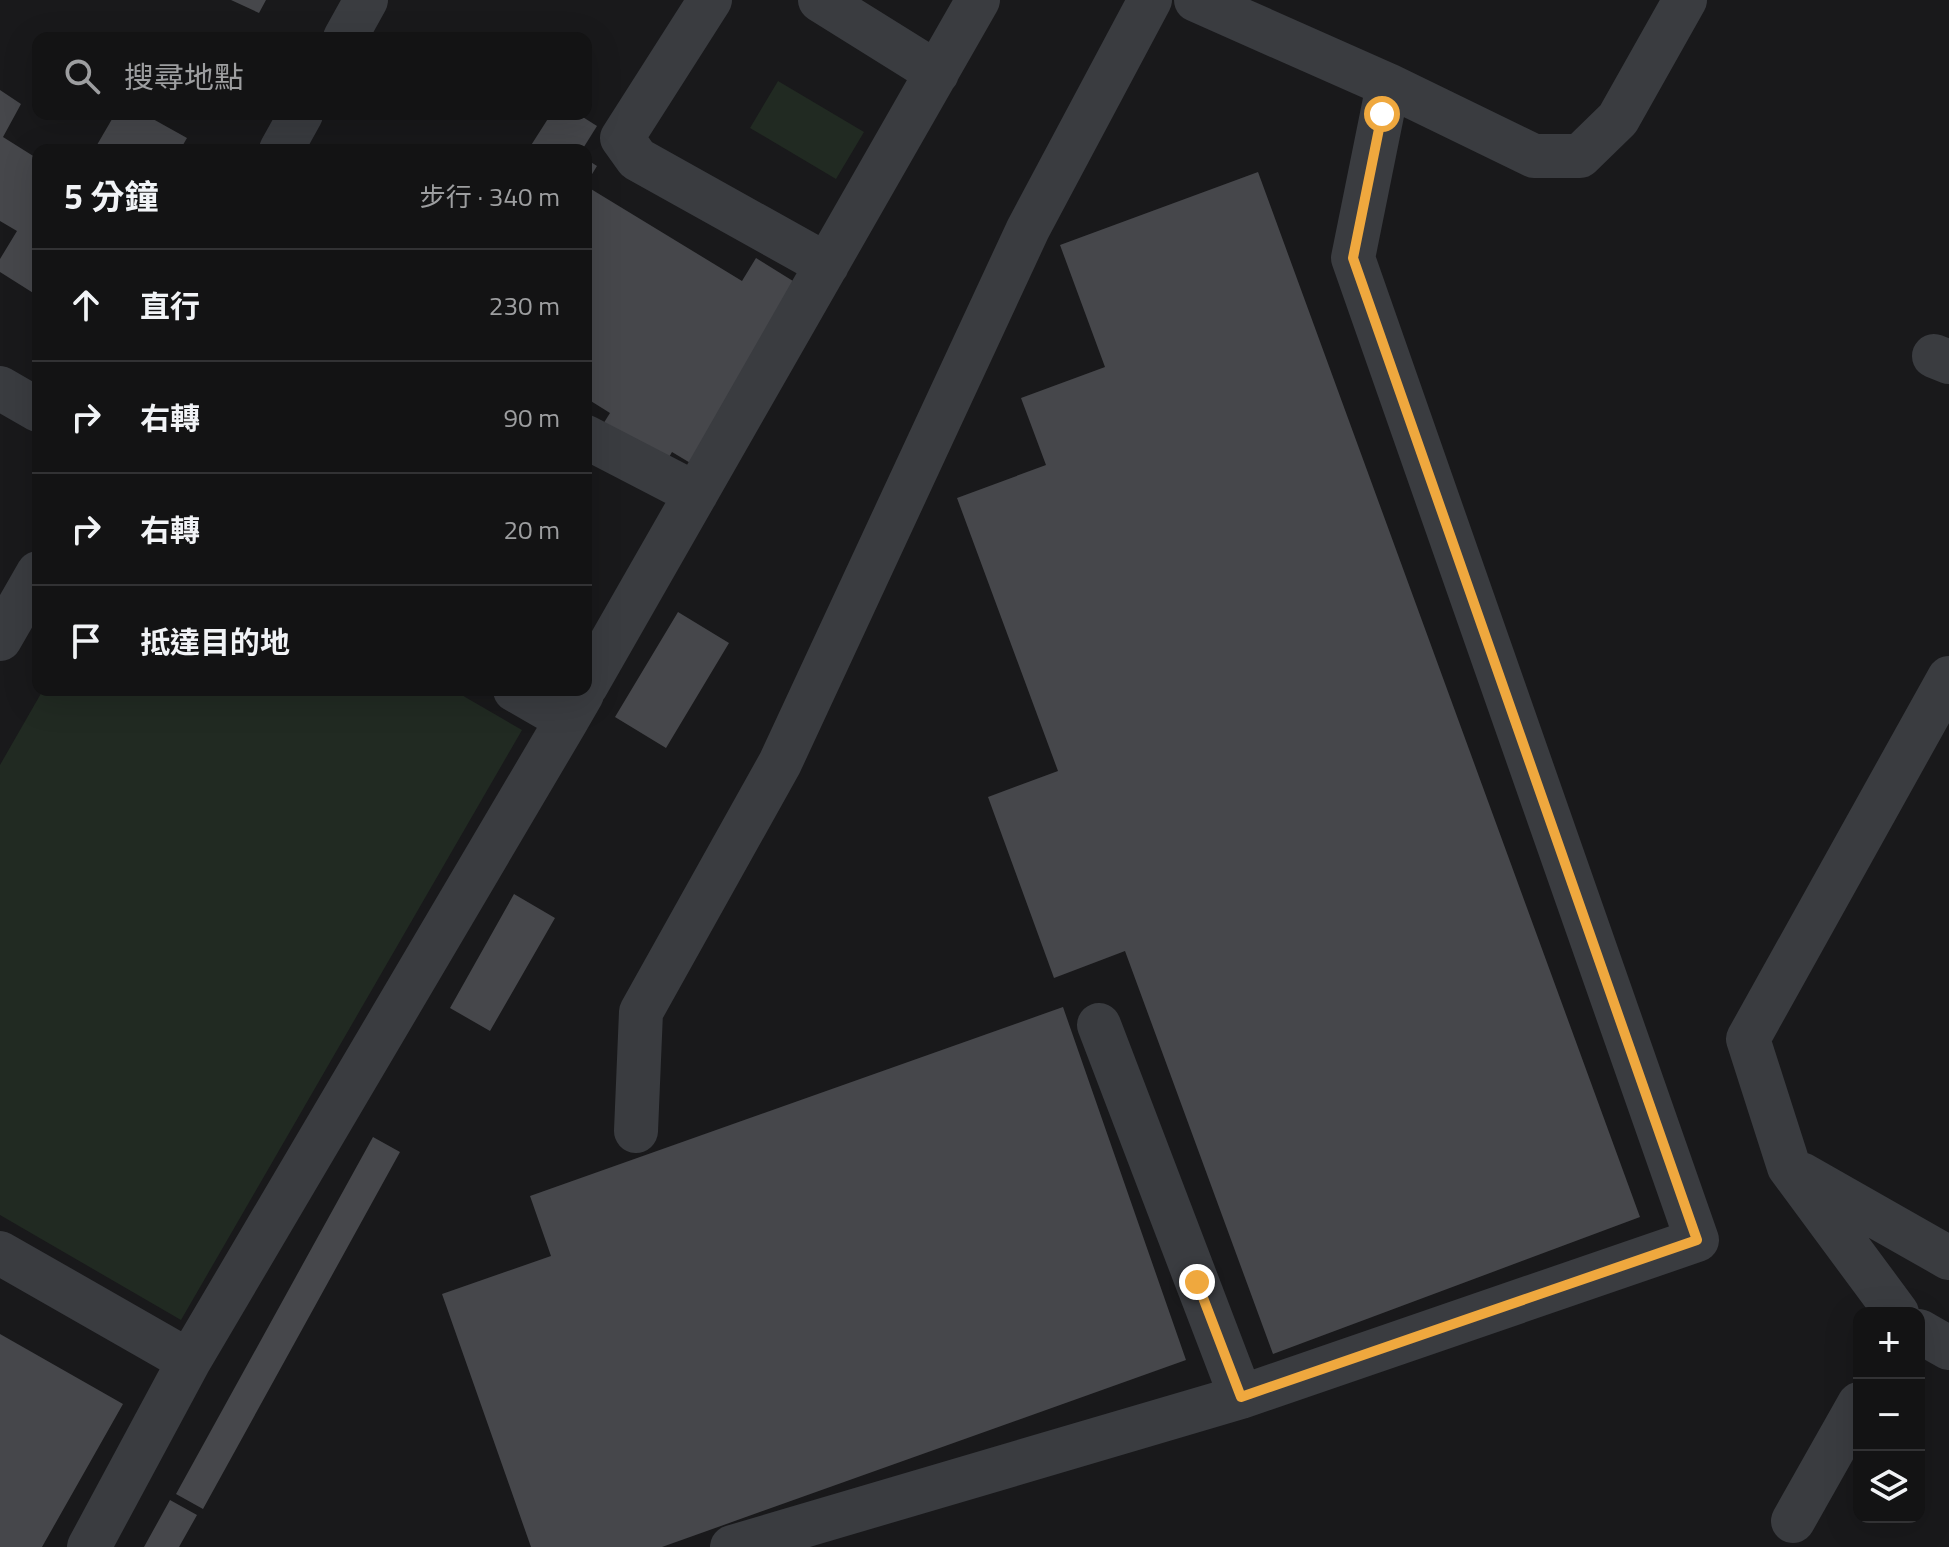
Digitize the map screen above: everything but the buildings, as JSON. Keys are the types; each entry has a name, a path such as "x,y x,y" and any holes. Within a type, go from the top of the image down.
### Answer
{"lane":[{"path":"348,32 366,0"},
{"path":"710,0 622,138 637,159 827,265"},
{"path":"820,0 937,73"},
{"path":"592,676 978,0"},
{"path":"636,1131 641,1012 780,763 1028,229 1150,0"},
{"path":"1196,0 1388,85 1534,156 1580,156 1618,119 1685,0"},
{"path":"732,1547 1241,1397 1697,1240 1353,258 1388,85"},
{"path":"284,144 298,120"},
{"path":"0,388 32,407"},
{"path":"592,440 696,494"},
{"path":"0,639 32,583"},
{"path":"1893,1307 1789,1167 1748,1039 1949,678"},
{"path":"89,1547 189,1361 579,699 558,696"},
{"path":"1099,1025 1241,1397"},
{"path":"1789,1167 1949,1258"},
{"path":"0,1253 189,1361"},
{"path":"1925,1334 1949,1348"},
{"path":"1793,1521 1853,1415"}],"shaded area":[{"path":"778,81 864,132 836,179 750,128"},
{"path":"40,696 463,696 522,730 181,1320 0,1215 0,765"}],"route":[{"path":"1197,1282 1241,1397 1697,1240 1353,258 1382,114"}]}
